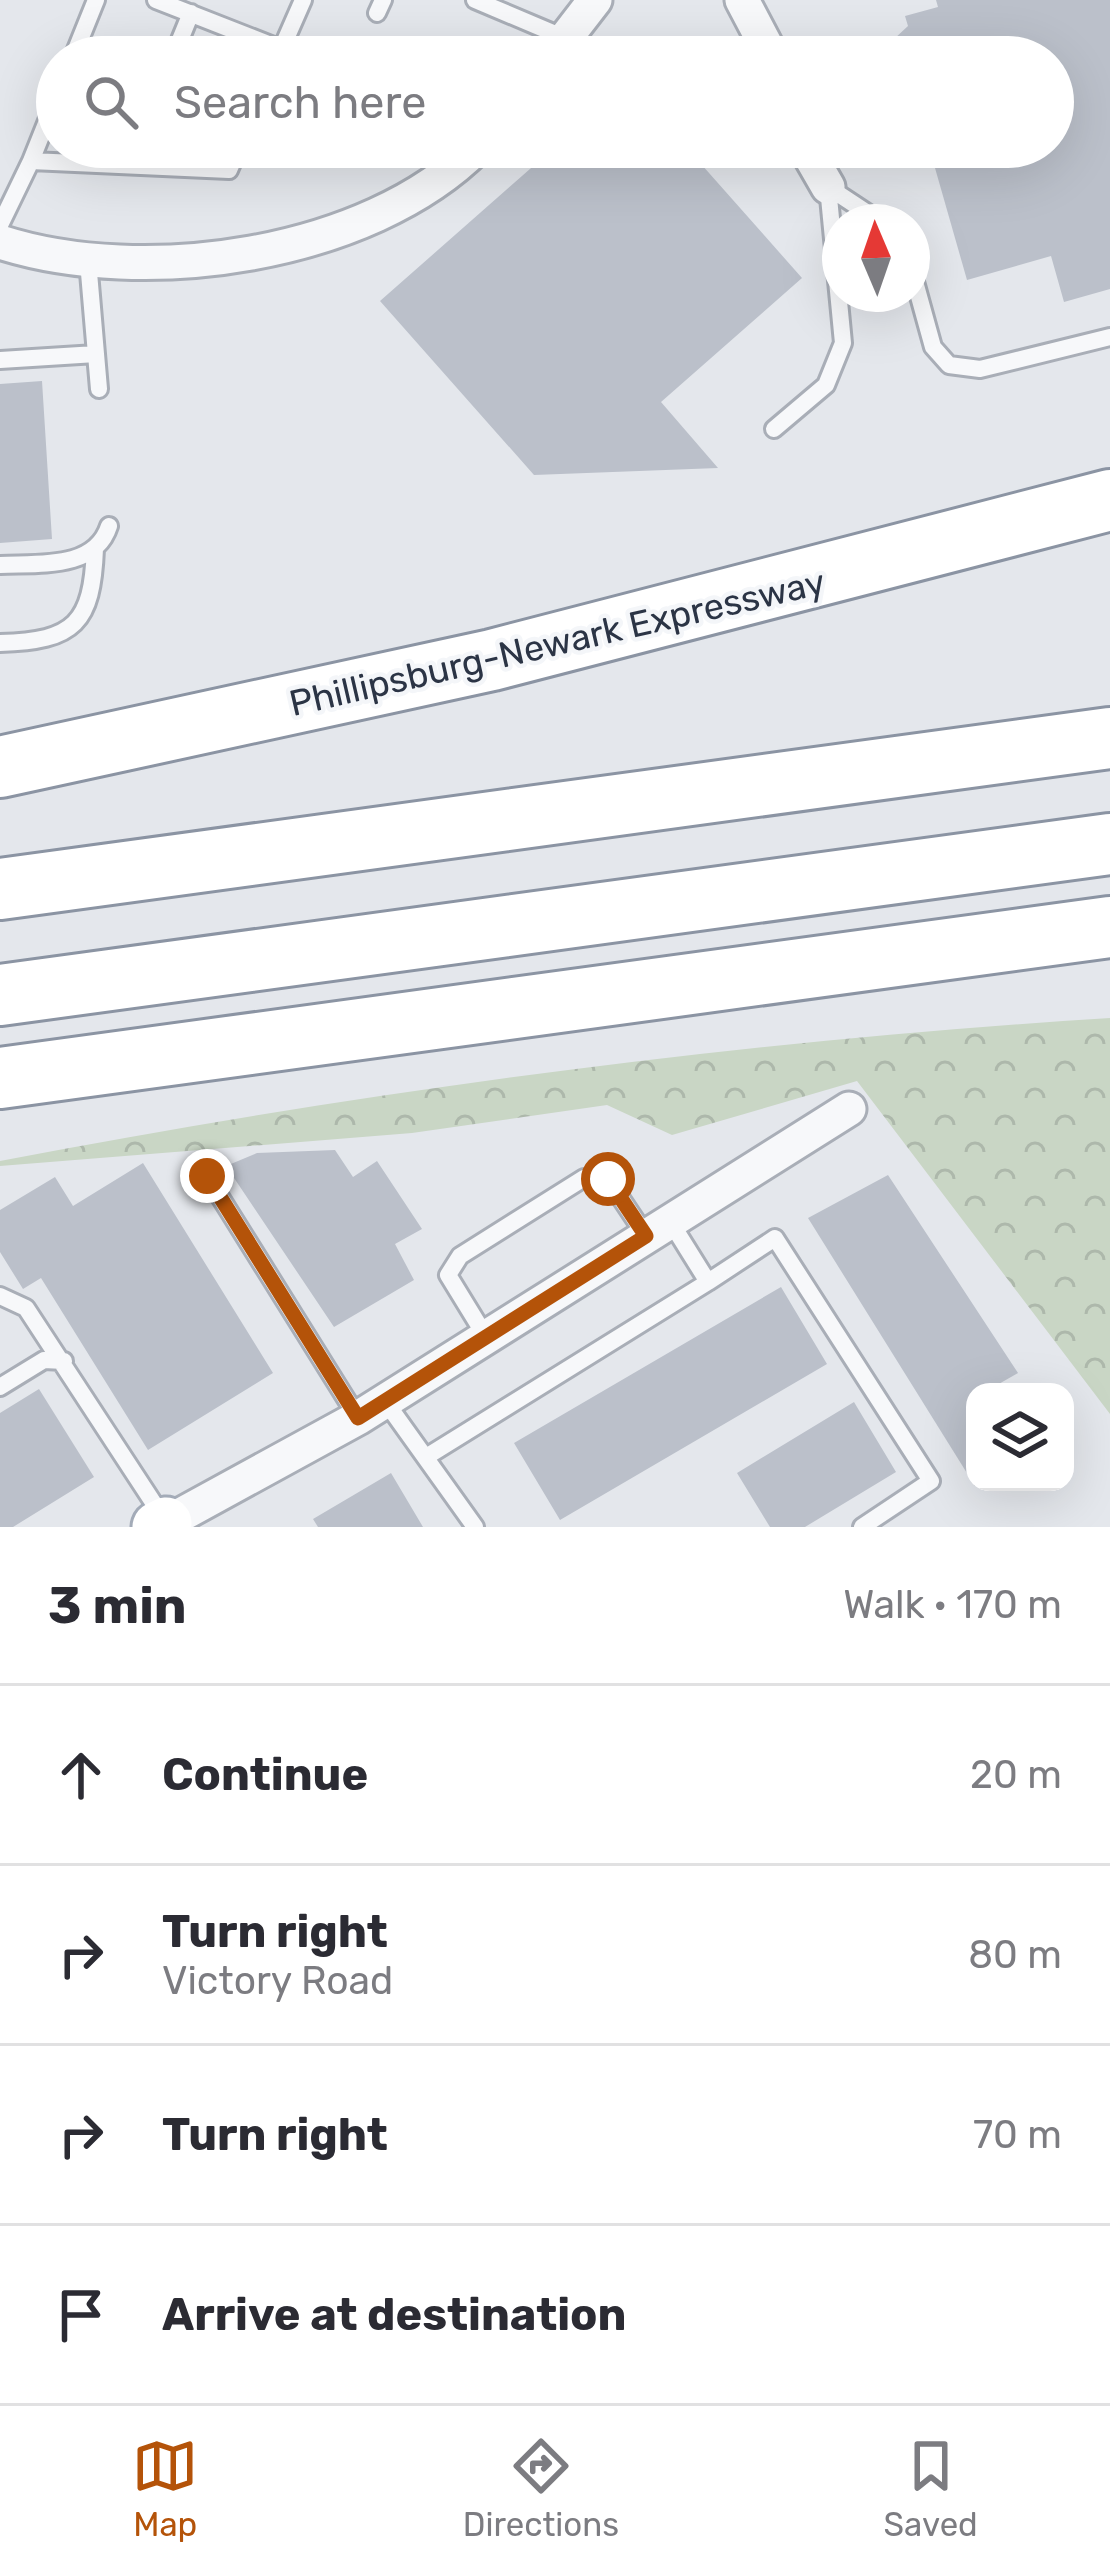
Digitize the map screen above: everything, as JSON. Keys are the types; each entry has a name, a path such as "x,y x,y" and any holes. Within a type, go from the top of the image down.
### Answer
{"highway":[{"path":"992,533 1110,486"},
{"name":"Phillipsburg-Newark Expressway","path":"0,767 390,684 1110,500"},
{"path":"860,772 1110,712"},
{"path":"0,889 1110,738"},
{"path":"0,995 1110,844"},
{"path":"0,1078 1110,927"},
{"path":"1024,939 1110,946"}],"street":[{"path":"567,36 595,0"},
{"path":"742,0 761,36"},
{"path":"0,242 88,261 219,256 347,227 408,200 450,168"},
{"path":"817,168 828,188"},
{"path":"186,1519 372,1409 849,1108"}],"lane":[{"path":"81,36 96,0"},
{"path":"156,0 242,36"},
{"path":"287,36 303,0"},
{"path":"475,0 537,36"},
{"path":"182,36 191,13"},
{"path":"0,225 36,148"},
{"path":"31,160 36,160"},
{"path":"189,168 230,168"},
{"path":"828,188 853,204"},
{"path":"774,430 826,386 843,343 828,188"},
{"path":"88,261 98,389"},
{"path":"923,312 933,347 949,365 980,369 1110,338"},
{"path":"0,360 95,354"},
{"path":"0,643 44,639 73,628 92,598 95,549 109,526"},
{"path":"0,566 71,560 95,549"},
{"path":"486,1337 448,1275 460,1256 597,1175 608,1179 709,1282"},
{"path":"207,1176 372,1409 426,1457 475,1527"},
{"path":"426,1457 775,1238 931,1481 862,1527"},
{"path":"0,1296 26,1308 186,1519"},
{"path":"0,1387 44,1360 64,1360"}],"green space":[{"path":"1110,1018 1110,1414 857,1081 672,1135 607,1105 412,1133 0,1166 0,1161 276,1112 553,1072 831,1040"}],"building":[{"path":"936,0 1110,0 1110,289 1064,302 1051,256 967,280 935,168 1074,168 1074,36 897,36 908,26 905,16 938,7"},
{"path":"531,168 705,168 802,278 661,402 718,468 534,475 380,301"},
{"path":"42,381 52,539 0,543 0,384"},
{"path":"335,1150 353,1177 377,1161 422,1229 395,1244 414,1280 334,1327 226,1166 257,1153"},
{"path":"143,1163 273,1373 148,1450 41,1278 23,1289 0,1252 0,1210 55,1177 73,1206"},
{"path":"888,1175 1018,1373 1000,1383 966,1383 966,1472 808,1218"},
{"path":"781,1287 827,1364 560,1520 514,1443"},
{"path":"39,1389 94,1477 13,1527 0,1527 0,1413"},
{"path":"854,1402 896,1472 805,1527 770,1527 737,1473"},
{"path":"391,1473 423,1527 318,1527 313,1519"}],"route":[{"path":"207,1176 358,1418 646,1236 608,1179"}]}
